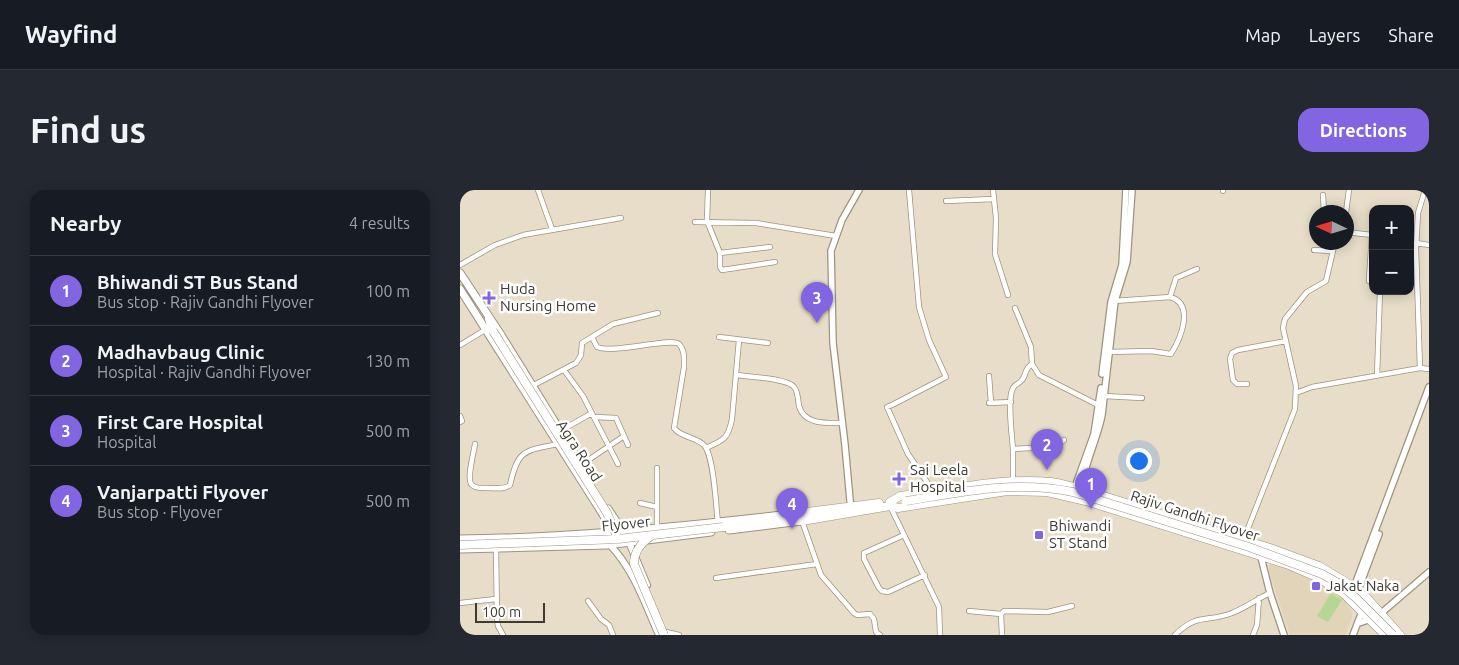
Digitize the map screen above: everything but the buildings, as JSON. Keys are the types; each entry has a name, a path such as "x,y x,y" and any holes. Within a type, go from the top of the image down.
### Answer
{"highway":[{"path":"489,319 487,328 607,514 618,539"},
{"path":"1385,635 1350,599 1319,578 1289,565 1076,498 1047,492 1007,491 898,508 893,503 900,496 1013,482 1052,482 1078,488 1319,566 1356,590 1371,603 1400,635"},
{"name":"Rajiv Gandhi Flyover","path":"893,503 998,487 1051,487 1073,492 1249,546 1322,574 1338,583 1356,598 1392,635"},
{"name":"Flyover","path":"460,545 618,539 655,532 798,518 893,503"},
{"path":"655,532 635,553 634,564 663,634"}],"main road":[{"name":"Agra Road","path":"460,273 624,532 663,634"},
{"name":"Agra Road","path":"460,289 487,328 604,516 610,545"},
{"path":"460,539 655,532 718,522 798,518"},
{"path":"460,549 610,545 719,531 798,518"},
{"path":"610,545 631,572 663,634"}],"street":[{"path":"538,190 552,229"},
{"path":"708,190 707,222 720,253 720,267 722,270 776,262"},
{"path":"850,509 833,343 831,251 842,220 859,190"},
{"path":"909,190 918,307 929,340 946,377 887,407 908,454 932,492"},
{"path":"993,190 996,218 995,254 1008,295"},
{"path":"1347,205 1349,190"},
{"path":"1420,368 1416,243 1418,213 1426,190"},
{"path":"1323,195 1324,205"},
{"path":"946,201 994,198"},
{"path":"1101,406 1113,301 1122,265 1128,198"},
{"path":"460,265 495,245 523,234 621,218"},
{"path":"695,222 766,224 836,236"},
{"path":"1354,233 1372,235 1371,250"},
{"path":"1416,243 1429,244"},
{"path":"720,253 770,246"},
{"path":"1239,550 1295,409 1296,393 1283,328 1285,318 1307,292 1326,281 1333,251 1314,250"},
{"path":"1170,297 1176,278 1197,269"},
{"path":"1377,376 1380,295"},
{"path":"1106,352 1143,351 1171,354 1180,334 1185,314 1178,299 1170,297 1113,301"},
{"path":"1014,308 1031,347 1032,364 1039,375 1101,406"},
{"path":"532,386 576,363 580,355 582,343 613,324 658,313"},
{"path":"460,345 487,328"},
{"path":"592,337 597,347 604,349 634,348 668,342 677,343 680,346 684,358 684,367 674,428 677,432 696,440 706,448 711,460 719,531"},
{"path":"719,337 768,343"},
{"path":"706,448 724,440 730,431 739,340"},
{"path":"1247,384 1238,384 1233,380 1230,359 1232,353 1238,350 1286,341"},
{"path":"1076,498 1104,396 1106,352"},
{"path":"1013,482 1010,402 1013,388 1021,381 1026,368 1032,364"},
{"path":"1296,393 1312,387 1420,368 1429,369"},
{"path":"564,370 579,390 618,464"},
{"path":"737,375 770,379 790,384 795,389 803,414 818,422 842,423"},
{"path":"988,376 990,403 1010,402"},
{"path":"1406,454 1429,387"},
{"path":"1350,599 1356,590 1429,395"},
{"path":"1104,396 1142,398"},
{"path":"560,431 593,415 616,418 628,445"},
{"path":"460,416 462,421 460,422"},
{"path":"581,464 624,436"},
{"path":"1013,449 1055,447 1064,440"},
{"path":"475,444 471,466 471,484 476,487 505,488 510,485 519,457 533,449 558,444"},
{"path":"655,532 657,468"},
{"path":"968,487 969,497"},
{"path":"640,503 657,506"},
{"path":"893,503 904,536 925,575 940,610 940,635"},
{"path":"798,518 826,582 854,613 857,615 870,614 872,616 878,635"},
{"path":"904,536 864,553 864,559 879,588 882,591 888,592 925,575"},
{"path":"1258,545 1270,593 1284,635"},
{"path":"496,548 498,626 503,635"},
{"path":"716,578 817,564"},
{"path":"1359,623 1371,620 1381,614 1429,572"},
{"path":"1175,635 1195,620 1230,614 1270,593"},
{"path":"1253,635 1257,625 1259,598"},
{"path":"460,603 496,599"},
{"path":"588,602 601,619 609,625 613,635"},
{"path":"1353,635 1362,611 1371,603"},
{"path":"969,611 1001,614 1006,610 1048,612 1072,606"},
{"path":"1001,614 1002,635"},
{"path":"663,634 679,635"}],"shaded area":[{"path":"1272,563 1315,578 1344,597 1343,599 1352,612 1352,618 1345,635 1290,635 1269,571 1269,566"}],"green space":[{"path":"1331,593 1342,600 1328,622 1317,616"}],"place":[{"name":"Huda Nursing Home","path":"489,298"},
{"name":"First Care Hospital","path":"817,323"},
{"name":"Madhavbaug Clinic","path":"1047,470"},
{"name":"Sai Leela Hospital","path":"899,479"},
{"name":"Bhiwandi ST Bus Stand","path":"1091,509"},
{"name":"Vanjarpatti Flyover","path":"792,529"},
{"name":"Bhiwandi ST Stand","path":"1039,535"},
{"name":"Jakat Naka","path":"1316,586"}]}
